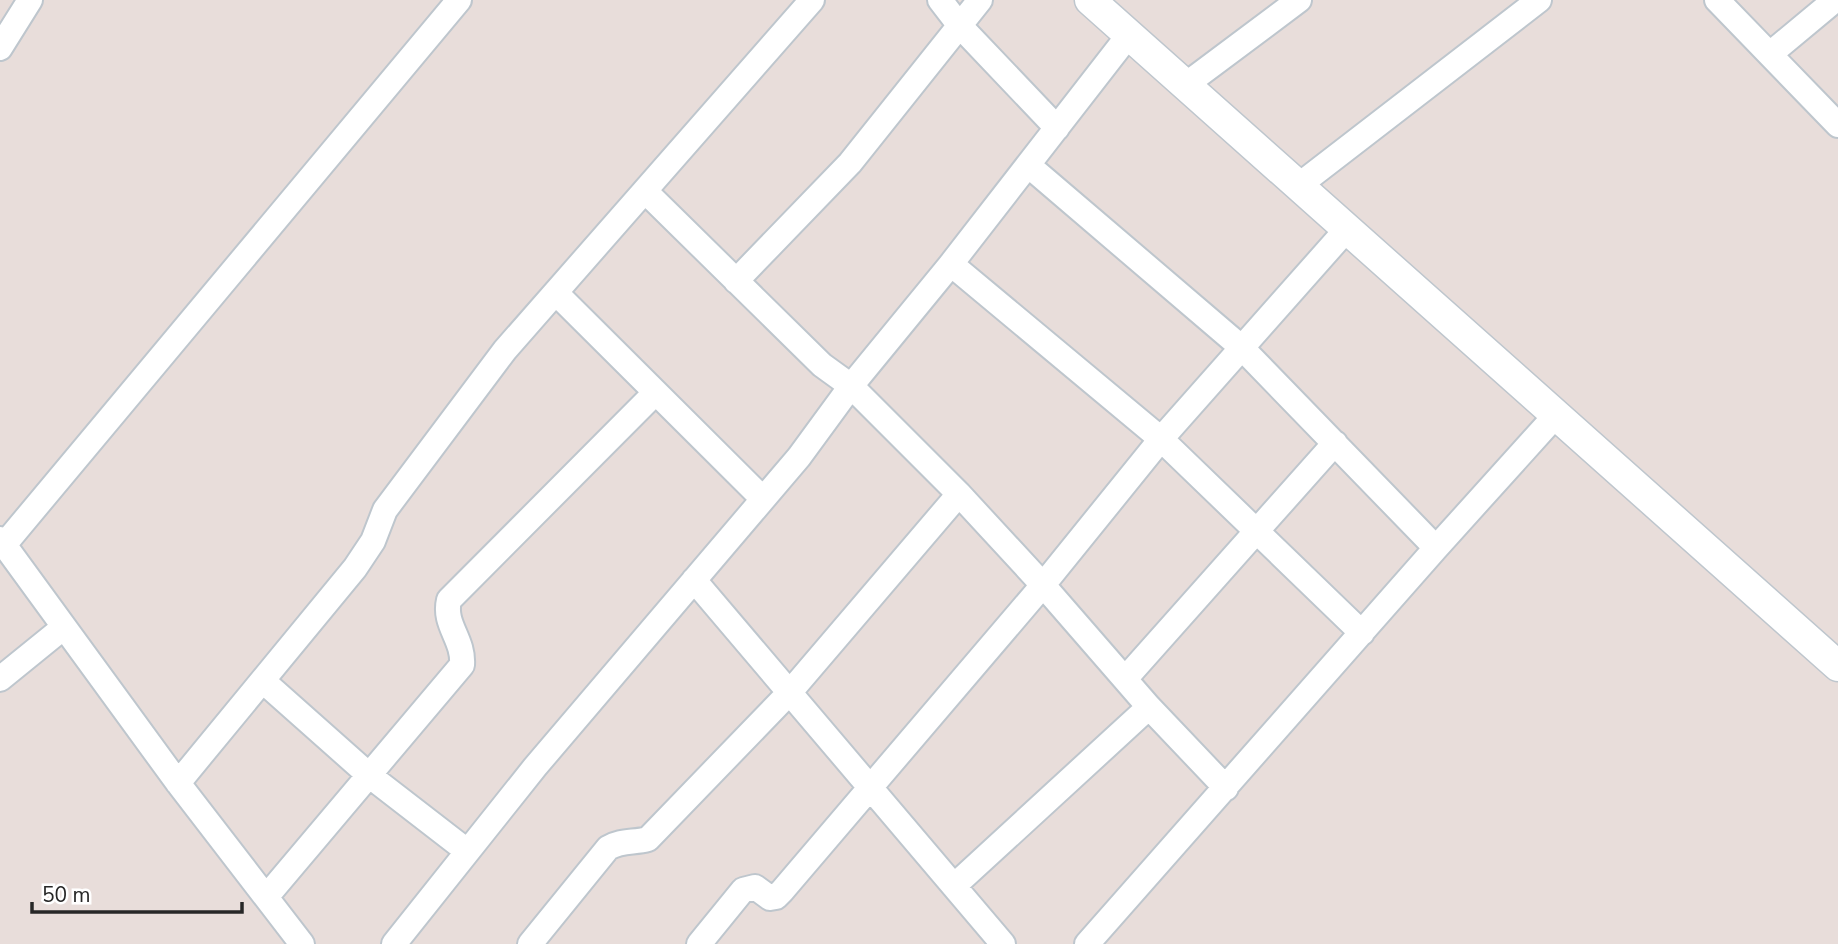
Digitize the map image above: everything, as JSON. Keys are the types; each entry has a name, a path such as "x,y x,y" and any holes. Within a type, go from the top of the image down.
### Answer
{"street":[{"path":"0,48 30,0"},
{"path":"302,944 178,783 2,542 459,0"},
{"path":"178,783 355,568 373,541 385,510 505,350 812,0"},
{"path":"940,0 960,26 1057,128"},
{"path":"736,281 850,163 980,0"},
{"path":"1090,0 1838,666"},
{"path":"1184,86 1299,0"},
{"path":"1298,186 1539,0"},
{"path":"1717,0 1838,125"},
{"path":"1770,54 1835,0"},
{"path":"394,944 535,766 799,457 851,386 951,264 1129,36"},
{"path":"1028,165 1241,347 1436,548"},
{"path":"646,191 822,365 851,386 959,494 1043,585 1149,707 1226,788"},
{"path":"699,944 743,890 755,887 770,898 776,897 1043,585 1161,439 1347,229"},
{"path":"951,264 1161,439 1362,633"},
{"path":"556,293 763,499"},
{"path":"267,896 462,665 463,653 446,612 449,600 655,393"},
{"path":"1087,944 1556,415"},
{"path":"1125,679 1335,443"},
{"path":"530,944 608,848 615,843 648,839 790,692 959,494"},
{"path":"695,580 1003,944"},
{"path":"0,679 64,627"},
{"path":"263,681 370,776 467,851"},
{"path":"954,886 1149,707"}]}
